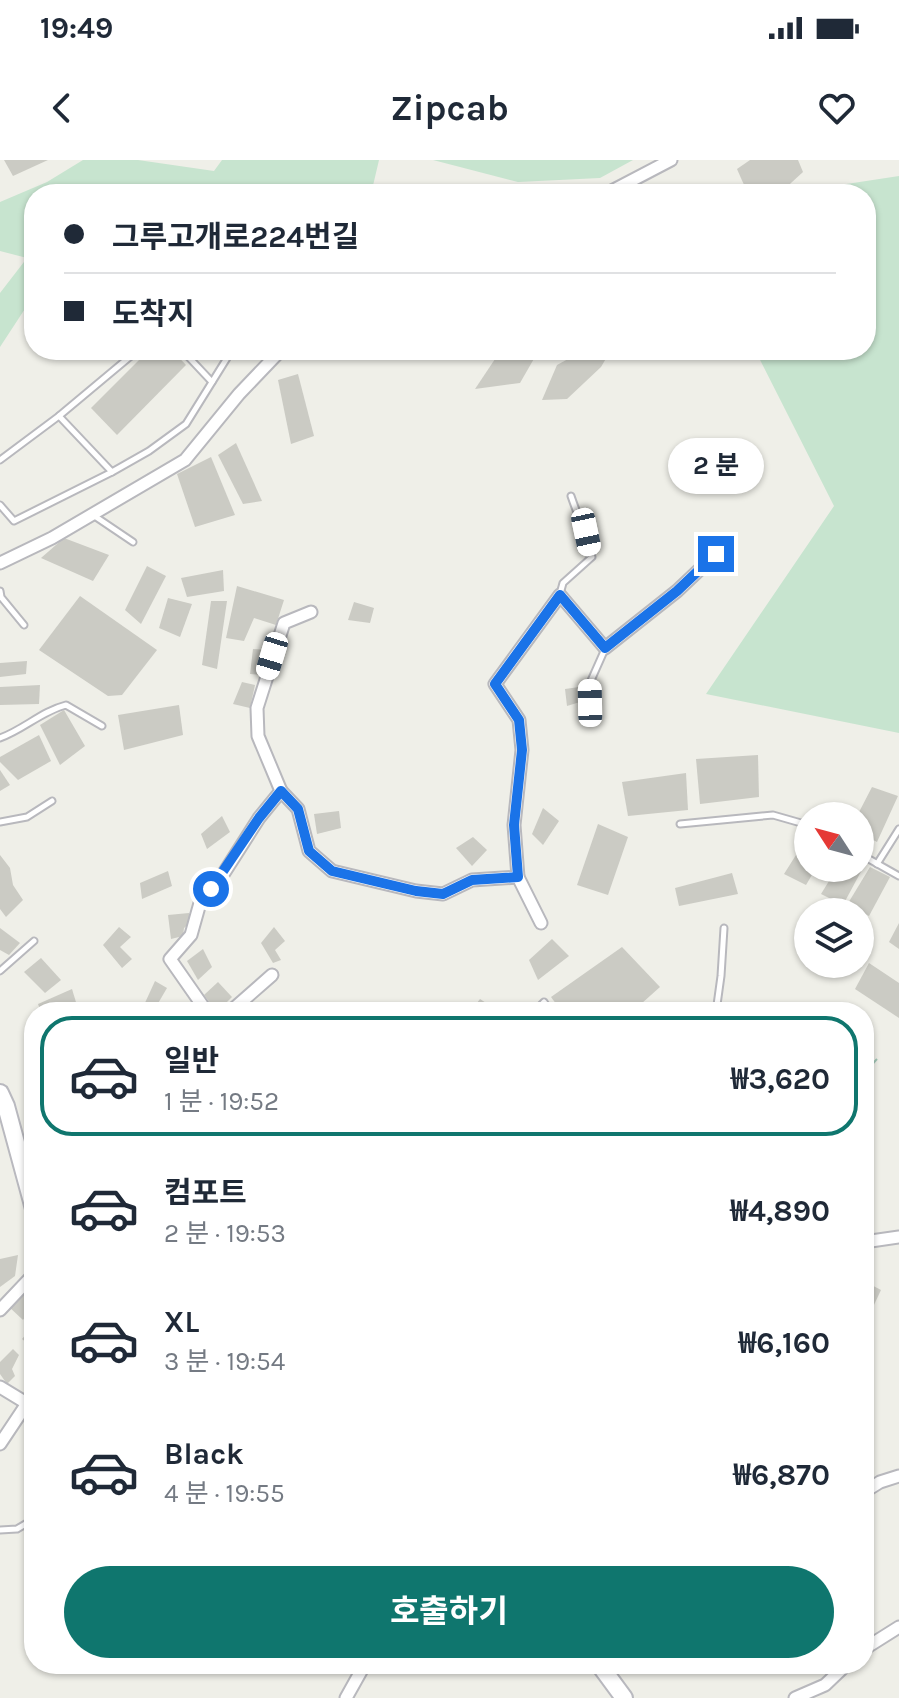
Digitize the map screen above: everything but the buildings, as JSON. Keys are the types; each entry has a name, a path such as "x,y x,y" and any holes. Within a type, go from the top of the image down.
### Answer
{"street":[{"path":"625,184 671,160"},
{"path":"0,563 52,538 185,460 271,360"},
{"path":"541,923 518,877 514,825 522,750 519,720 495,684 560,595 605,648 677,591 716,554"},
{"path":"311,612 284,623 257,708 258,736 281,791 298,809 309,851 332,871 416,891 443,894 472,880 518,877"},
{"path":"200,1002 170,959 191,935 200,903 281,791"},
{"path":"241,1002 272,975"},
{"path":"0,1093 24,1172"},
{"path":"874,1241 899,1237"},
{"path":"0,1310 24,1285"},
{"path":"0,1387 24,1396"},
{"path":"0,1444 24,1409"},
{"path":"874,1486 899,1476"},
{"path":"874,1643 899,1627"},
{"path":"346,1698 359,1674"},
{"path":"606,1674 624,1698"},
{"path":"795,1698 825,1685 837,1674"}],"lane":[{"path":"0,460 126,360"},
{"path":"191,360 212,382"},
{"path":"0,505 14,521 149,451 186,424 226,360"},
{"path":"59,416 112,472"},
{"path":"560,595 563,583 592,557 586,532 571,496"},
{"path":"92,514 133,542"},
{"path":"0,591 1,597 24,625"},
{"path":"590,721 589,685 605,648"},
{"path":"0,738 29,725 53,708 66,705 102,726"},
{"path":"0,822 27,817 52,801"},
{"path":"680,824 773,815 794,821"},
{"path":"877,864 899,829"},
{"path":"874,862 899,876"},
{"path":"717,1002 724,928"},
{"path":"0,971 34,941"},
{"path":"0,1530 17,1529 24,1525"}],"path":[{"path":"874,1062 877,1059"}],"green space":[{"path":"83,160 138,160 214,171 222,160 379,160 373,184 42,184"},
{"path":"433,160 633,160 600,178 518,182"},
{"path":"899,176 899,733 706,694 834,506 760,360 876,360 876,184 846,184"},
{"path":"24,192 24,257 0,251 0,202"},
{"path":"24,262 24,310 0,347 0,293"}],"route":[{"path":"211,889 281,791 298,809 309,851 332,871 416,891 443,894 472,880 518,877 514,825 522,750 519,720 495,684 560,595 605,648 677,591 716,554"}]}
